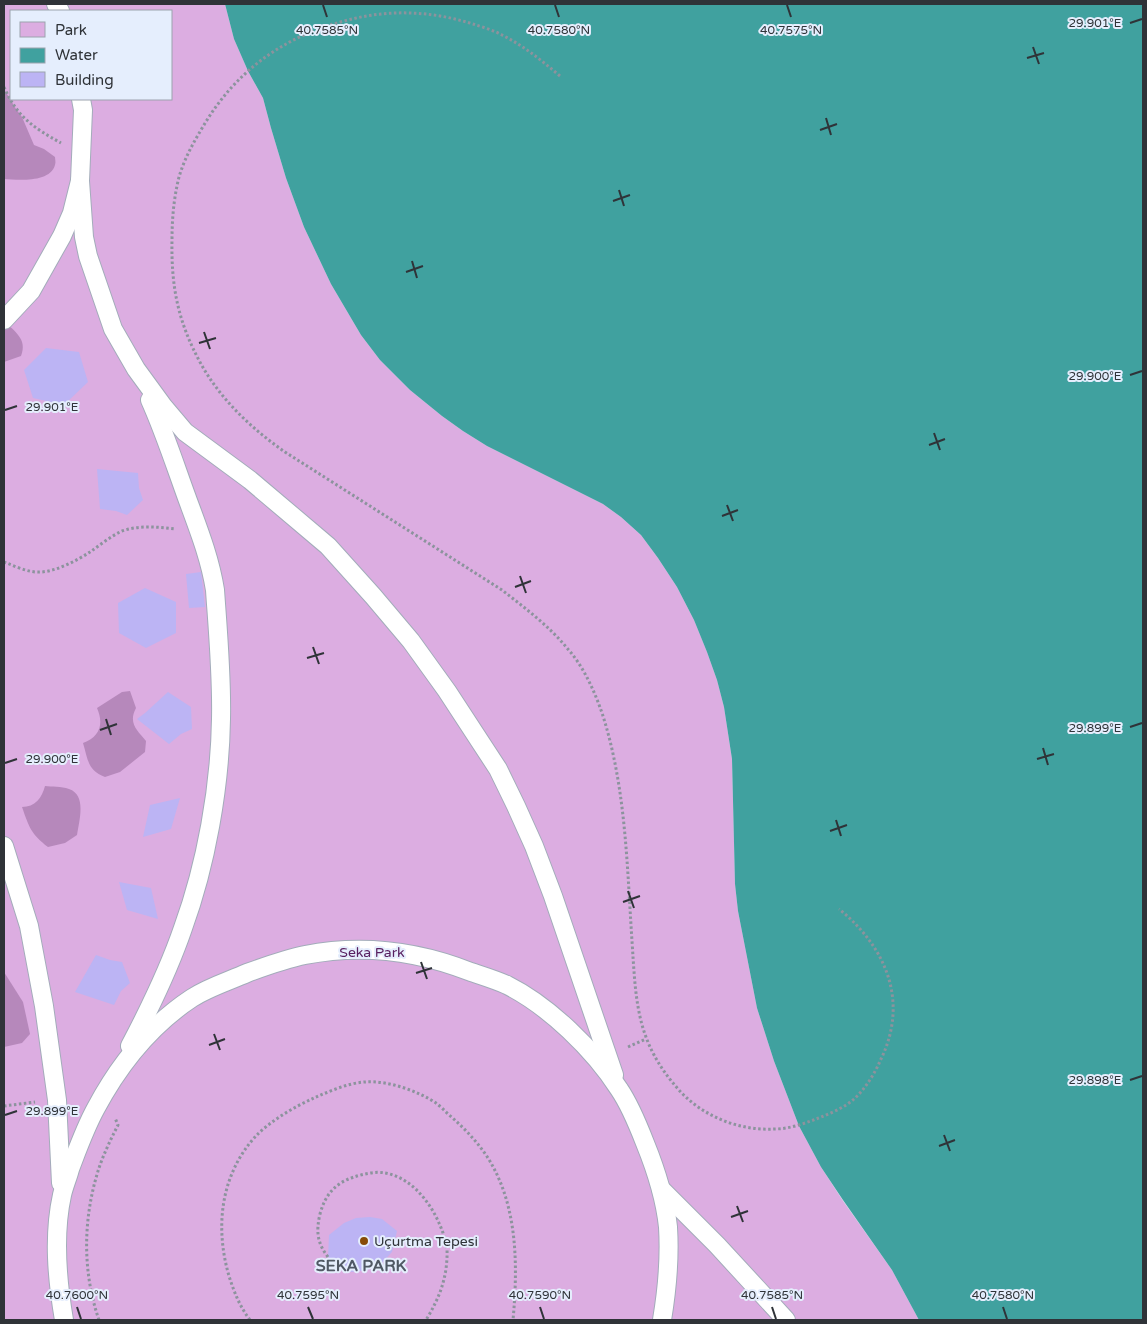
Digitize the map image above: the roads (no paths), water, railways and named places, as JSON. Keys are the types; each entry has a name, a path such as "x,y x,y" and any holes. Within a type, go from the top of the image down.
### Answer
{"street":[{"path":"62,1194 82,1136 157,993 184,928 199,876 212,815 221,721 215,590 211,568 158,420 136,369 114,329 88,256 84,237 80,181 82,110 80,100"},
{"path":"4,320 31,291 62,236 72,212 80,181"},
{"path":"136,369 185,432 250,480 328,546 411,641 447,691 498,770 534,846 620,1090 639,1128 661,1189 668,1225 669,1252 662,1320"},
{"path":"4,846 33,940 57,1100 62,1194 57,1265 64,1320"},
{"path":"105,1092 134,1050 161,1023 206,990 260,968 304,955 341,950 396,952 428,958 457,966 508,986 537,1004 564,1025 592,1053 620,1090"},
{"path":"661,1189 717,1245 786,1320"}],"water":[{"path":"225,4 1143,4 1143,1320 919,1320 892,1270 821,1167 799,1126 774,1061 757,1008 738,911 735,884 732,759 724,707 707,652 694,620 677,587 641,535 621,517 603,504 487,446 463,431 410,390 380,360 361,335 331,284 304,227 286,178 263,98 248,71 234,39"}],"place":[{"name":"Uçurtma Tepesi","path":"364,1241"}],"district":[{"name":"SEKA PARK","path":"361,1266"}],"park label":[{"name":"Seka Park","path":"372,952"}]}
